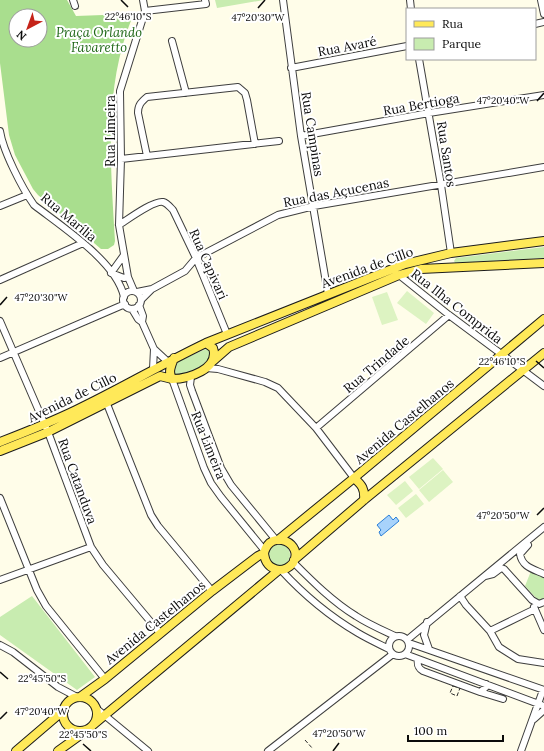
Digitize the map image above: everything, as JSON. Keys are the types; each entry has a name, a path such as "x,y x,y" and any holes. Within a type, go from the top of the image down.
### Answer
{"main road":[{"name":"Avenida de Cillo","path":"0,442 47,428 76,410 206,343 405,264 451,253 544,241"},
{"path":"421,270 445,264 450,260 451,253"},
{"name":"Avenida de Cillo","path":"0,451 47,428 107,404 160,376 172,380 192,377 206,368 229,347 399,275 421,270 544,263"},
{"name":"Avenida Castelhanos","path":"79,697 105,679 212,591 265,552 270,543 277,540 354,478 544,319"},
{"path":"206,343 213,348 215,354 213,361"},
{"path":"265,552 267,564 274,569 280,570 288,568 294,561 364,500 544,353"},
{"path":"171,360 169,373 172,380"},
{"path":"354,478 365,493 364,500"},
{"path":"277,540 286,541 293,547 295,551 294,561"},
{"path":"58,751 105,717 280,570"},
{"path":"16,751 64,710 69,702 79,697 90,700 97,709 98,715 91,727 84,731 73,729 65,721 64,710"}],"street":[{"path":"143,0 145,11 206,2"},
{"name":"Rua Campinas","path":"283,0 301,136 328,294"},
{"path":"541,0 544,14"},
{"name":"Rua Limeira","path":"135,292 128,277 119,225 121,159 120,91 145,11"},
{"path":"172,41 186,93"},
{"name":"Rua Avaré","path":"292,68 406,46"},
{"name":"Rua Santos","path":"419,60 451,253"},
{"path":"147,156 138,108 142,101 148,97 238,87 244,93 247,100 255,144"},
{"name":"Rua Bertioga","path":"301,136 429,113 544,95"},
{"name":"Rua Marília","path":"0,131 2,142 34,205 92,251 112,273 124,297"},
{"path":"121,159 279,141"},
{"name":"Rua das Açucenas","path":"135,292 152,289 185,271 196,258 278,215 314,206 544,168"},
{"path":"0,206 28,195"},
{"name":"Rua Capivari","path":"119,225 155,204 162,202 173,210 196,258 227,334"},
{"path":"0,280 83,243"},
{"path":"124,255 112,273 124,278 128,277"},
{"name":"Rua Ilha Comprida","path":"399,275 450,316 523,370"},
{"name":"Rua das Açucenas","path":"140,303 152,289"},
{"path":"142,322 143,316 140,295 135,292 128,292 124,297 125,304 132,309 142,322 154,349 153,369"},
{"path":"132,309 140,303"},
{"path":"0,358 15,353 125,304"},
{"name":"Rua Trindade","path":"316,428 450,316"},
{"name":"Rua Catanduva","path":"0,321 47,428 91,547 103,565 160,633"},
{"path":"154,349 171,360"},
{"path":"206,368 218,369 271,384 278,388 316,428 354,478"},
{"path":"523,370 544,386"},
{"name":"Rua Limeira","path":"192,377 190,385 221,468 231,485 277,540"},
{"name":"Rua Limeira","path":"172,380 204,468 211,482 221,497 265,552"},
{"path":"107,404 151,515 158,526 212,591"},
{"path":"0,498 28,570 46,606 105,679"},
{"path":"405,654 408,650 408,641 427,622 544,527"},
{"path":"528,540 528,545 520,554 521,560 523,564 544,574"},
{"path":"0,580 91,547"},
{"path":"294,561 310,579 337,602 356,616 394,636 400,635 408,641 429,650 543,690 541,705 533,720 521,751"},
{"path":"484,576 494,574 501,568 504,569 532,600 539,604 544,602"},
{"path":"280,570 300,590 324,610 358,633 391,652 399,656 405,654 541,705"},
{"path":"460,596 466,605 490,631 499,647 518,658 544,663"},
{"path":"532,600 544,630"},
{"path":"490,631 535,609"},
{"path":"427,622 424,635 429,650"},
{"path":"391,652 389,642 394,636"},
{"path":"0,645 13,652 58,687 79,697"},
{"path":"268,751 391,652"},
{"path":"418,659 419,668 423,671 503,700"},
{"path":"480,692 485,688 486,684"},
{"path":"97,709 148,751"},
{"path":"533,720 544,710"}],"path":[{"path":"453,686 460,688 458,696 450,693 453,686"},
{"path":"305,740 313,749"}],"green space":[{"name":"Praça Orlando Favaretto","path":"0,0 67,0 76,16 130,14 132,18 123,45 117,72 111,128 114,245 108,249 101,249 38,195 33,189 15,155 9,135 0,63"},
{"path":"215,0 264,0 217,8"},
{"path":"544,247 544,258 455,263 454,261 456,258"},
{"path":"407,291 434,313 426,324 397,303"},
{"path":"387,292 398,320 382,325 372,297"},
{"path":"206,349 209,350 212,355 205,363 197,369 189,372 178,375 175,374 173,369 177,362"},
{"path":"433,458 443,469 419,489 409,477"},
{"path":"443,470 453,482 429,502 419,490"},
{"path":"405,481 413,491 396,505 387,495"},
{"path":"416,494 424,504 406,518 398,508"},
{"path":"279,544 287,547 290,555 287,563 279,566 271,563 268,555 271,547"},
{"path":"531,571 544,578 544,598 541,600 537,599 525,586"},
{"path":"32,596 95,677 77,690 0,635 0,617"}],"water":[{"path":"389,515 393,520 396,517 399,521 381,536 379,532 381,530 377,525"}]}
